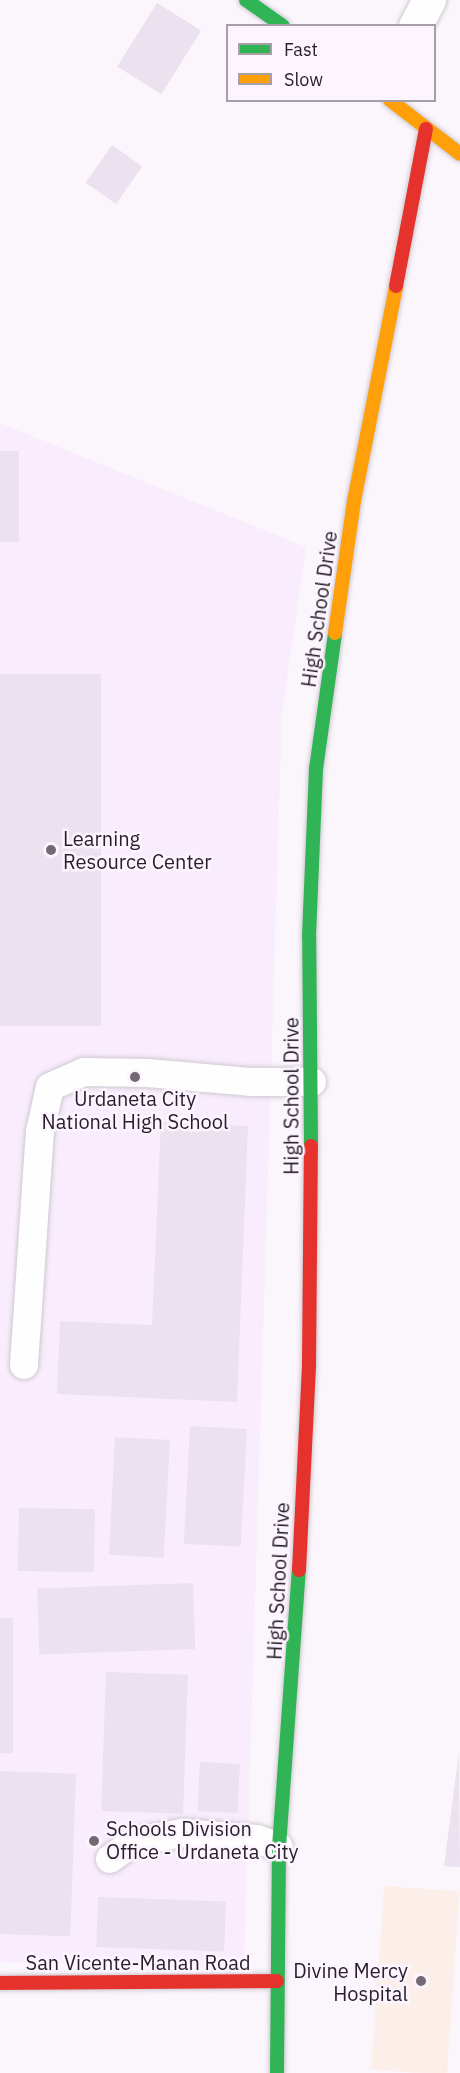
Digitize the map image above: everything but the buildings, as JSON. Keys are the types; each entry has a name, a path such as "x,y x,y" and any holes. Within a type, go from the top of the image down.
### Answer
{"street":[{"path":"246,0 280,24"},
{"path":"416,24 429,0"},
{"path":"392,102 460,154"},
{"name":"High School Drive","path":"277,2073 279,1847 295,1649 309,1365 312,1082 309,936 316,769 354,501 426,129"},
{"name":"San Vicente-Manan Road","path":"0,1983 277,1981"}],"lane":[{"path":"24,1365 40,1132 50,1087 84,1072 148,1073 250,1082 312,1082"},
{"path":"110,1858 133,1842 182,1833 257,1839 279,1847"}],"shaded area":[{"name":"Urdaneta City National High School","path":"0,423 306,547 282,714 244,1968 0,1962"},
{"name":"Divine Mercy Hospital","path":"384,1886 460,1891 447,2073 371,2070"}],"traffic: fast":[{"path":"246,0 280,24"},
{"path":"311,1146 309,936 316,769 335,633"},
{"path":"277,2073 279,1847 299,1570"}],"traffic: slow":[{"path":"393,102 460,154"},
{"path":"335,633 354,501 396,286"}],"traffic: jam":[{"path":"396,286 426,129"},
{"path":"299,1570 309,1365 311,1146"},
{"path":"0,1983 277,1981"}],"place":[{"name":"Learning Resource Center","path":"51,850"},
{"name":"Urdaneta City National High School","path":"135,1077"},
{"name":"Schools Division Office - Urdaneta City","path":"94,1841"},
{"name":"Divine Mercy Hospital","path":"421,1981"}]}
